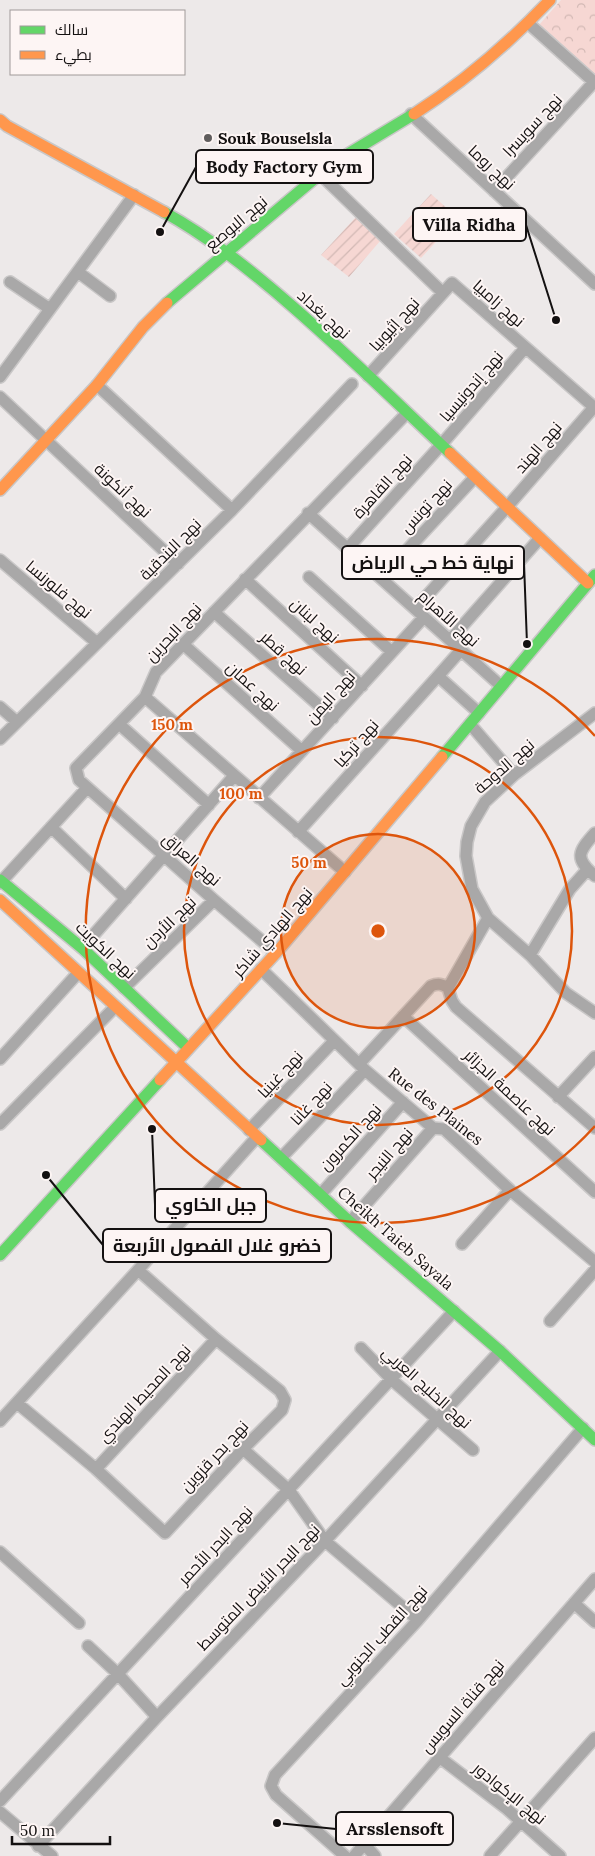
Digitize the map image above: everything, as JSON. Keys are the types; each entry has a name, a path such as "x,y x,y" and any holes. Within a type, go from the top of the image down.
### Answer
{"street":[{"name":"نهج البوصع","path":"0,490 97,385 143,327 172,298 320,174 434,101 493,56 550,0"},
{"path":"528,23 594,83"},
{"name":"نهج سويسرا","path":"494,191 594,83"},
{"name":"نهج روما","path":"411,114 595,284"},
{"name":"نهج بغداد","path":"2,127 134,195 193,228 226,253 282,297 540,538 593,582"},
{"path":"320,174 443,293"},
{"path":"0,377 134,195"},
{"path":"78,272 110,296"},
{"path":"10,282 50,309"},
{"name":"نهج زامبيا","path":"443,293 452,283 595,408"},
{"name":"نهج إثيوبيا","path":"368,376 443,293"},
{"name":"نهج إندونيسيا","path":"441,445 525,348"},
{"name":"نهج البندقية","path":"0,739 232,510 352,384"},
{"path":"97,385 232,510"},
{"name":"نهج أنكونة","path":"0,398 178,564"},
{"name":"نهج الهند","path":"415,609 595,408"},
{"name":"نهج البحرين","path":"88,788 79,780 76,768 145,697 156,672 407,413"},
{"name":"نهج القاهرة","path":"348,548 441,445"},
{"name":"نهج تونس","path":"381,578 475,477"},
{"name":"نهج الأهرام","path":"308,513 501,686"},
{"path":"450,640 540,538"},
{"name":"نهج فلورنسا","path":"0,560 97,643"},
{"path":"309,577 392,652"},
{"name":"نهج لبنان","path":"245,579 362,686"},
{"name":"نهج الهادي شاكر","path":"0,1255 276,952 501,686 593,582"},
{"name":"نهج قطر","path":"214,612 333,718"},
{"name":"نهج اليمن","path":"259,798 424,617"},
{"name":"نهج عمان","path":"183,644 302,752"},
{"name":"نهج تركيا","path":"298,832 461,650"},
{"path":"438,676 479,713"},
{"path":"145,697 345,872"},
{"path":"0,707 17,722"},
{"name":"نهج الدوحة","path":"488,918 472,888 467,865 467,842 471,826 485,802 514,775 595,713"},
{"path":"119,724 209,804"},
{"path":"470,724 514,775"},
{"path":"82,948 234,776"},
{"path":"1,882 88,788"},
{"name":"نهج العراق","path":"88,788 214,900 276,952"},
{"path":"51,827 126,899"},
{"path":"530,955 570,889 591,873 582,861 581,850 595,834"},
{"name":"نهج الكويت","path":"1,882 82,948 188,1048"},
{"path":"0,900 174,1062"},
{"name":"نهج الأردن","path":"124,988 214,900"},
{"path":"595,1013 566,993 530,955 488,918 448,988 456,1007 595,1128"},
{"name":"Rue des Plaines","path":"261,969 362,1067 432,1128 444,1129 510,1190 594,1258"},
{"path":"0,1059 78,974"},
{"name":"نهج غانا","path":"281,1158 432,986 444,984 448,988"},
{"path":"0,1124 115,1007"},
{"name":"نهج عاصمة الجزائر","path":"404,1016 595,1192"},
{"name":"نهج غينيا","path":"0,1421 138,1270 334,1040"},
{"path":"558,1097 595,1057"},
{"name":"Cheikh Taieb Sayala","path":"174,1062 350,1222 500,1351 595,1440"},
{"name":"نهج الكمرون","path":"321,1194 403,1102"},
{"name":"نهج النيجر","path":"350,1222 432,1128"},
{"path":"462,1244 510,1190"},
{"name":"نهج بحر قزوين","path":"17,1402 96,1469 165,1533 282,1410 285,1400 280,1391 216,1339 138,1270"},
{"path":"550,1321 595,1270"},
{"name":"نهج البحر الأحمر","path":"0,1801 454,1311"},
{"name":"نهج المحيط الهندي","path":"96,1469 216,1339"},
{"name":"نهج الخليج العربي","path":"361,1348 392,1380 473,1450"},
{"name":"نهج البحر الأبيض المتوسط","path":"39,1850 157,1716 325,1541 500,1351"},
{"name":"نهج القطب الجنوبي","path":"345,1856 276,1794 271,1786 275,1775 418,1620 583,1428"},
{"path":"243,1449 289,1490 325,1541 418,1620"},
{"path":"0,1552 79,1623"},
{"name":"نهج قناة السويس","path":"354,1856 595,1578"},
{"path":"574,1603 595,1622"},
{"path":"88,1646 118,1672 157,1716"},
{"path":"490,1856 520,1820 595,1738"},
{"name":"نهج الإكوادور","path":"439,1757 520,1820 560,1856"},
{"path":"0,1812 39,1850 52,1856"},
{"path":"364,1844 375,1856"}],"green space":[{"path":"561,0 595,0 595,77 539,25"},
{"path":"431,194 458,218 421,258 394,234"},
{"path":"356,217 381,240 349,277 321,255"}],"traffic: fast":[{"path":"167,303 320,174 348,154 414,114"},
{"path":"164,212 215,244 278,294 353,361 450,453"},
{"path":"442,757 595,575"},
{"path":"0,880 82,948 188,1048"},
{"path":"0,1255 160,1080"},
{"path":"261,1140 350,1222 500,1351 595,1440"}],"traffic: slow":[{"path":"414,114 451,89 485,61 550,0"},
{"path":"0,120 7,126 164,212"},
{"path":"0,490 97,385 143,327 167,303"},
{"path":"450,453 588,583"},
{"path":"160,1080 276,953 442,757"},
{"path":"0,900 261,1140"}],"place":[{"name":"Souk Bouselsla","path":"208,138"},
{"name":"Body Factory Gym","path":"160,232"},
{"name":"Villa Ridha","path":"556,320"},
{"name":"نهاية خط حي الرياض","path":"527,644"},
{"name":"جبل الخاوي","path":"152,1129"},
{"name":"خضرو غلال الفصول الأربعة","path":"46,1175"},
{"name":"Arsslensoft","path":"277,1823"}]}
